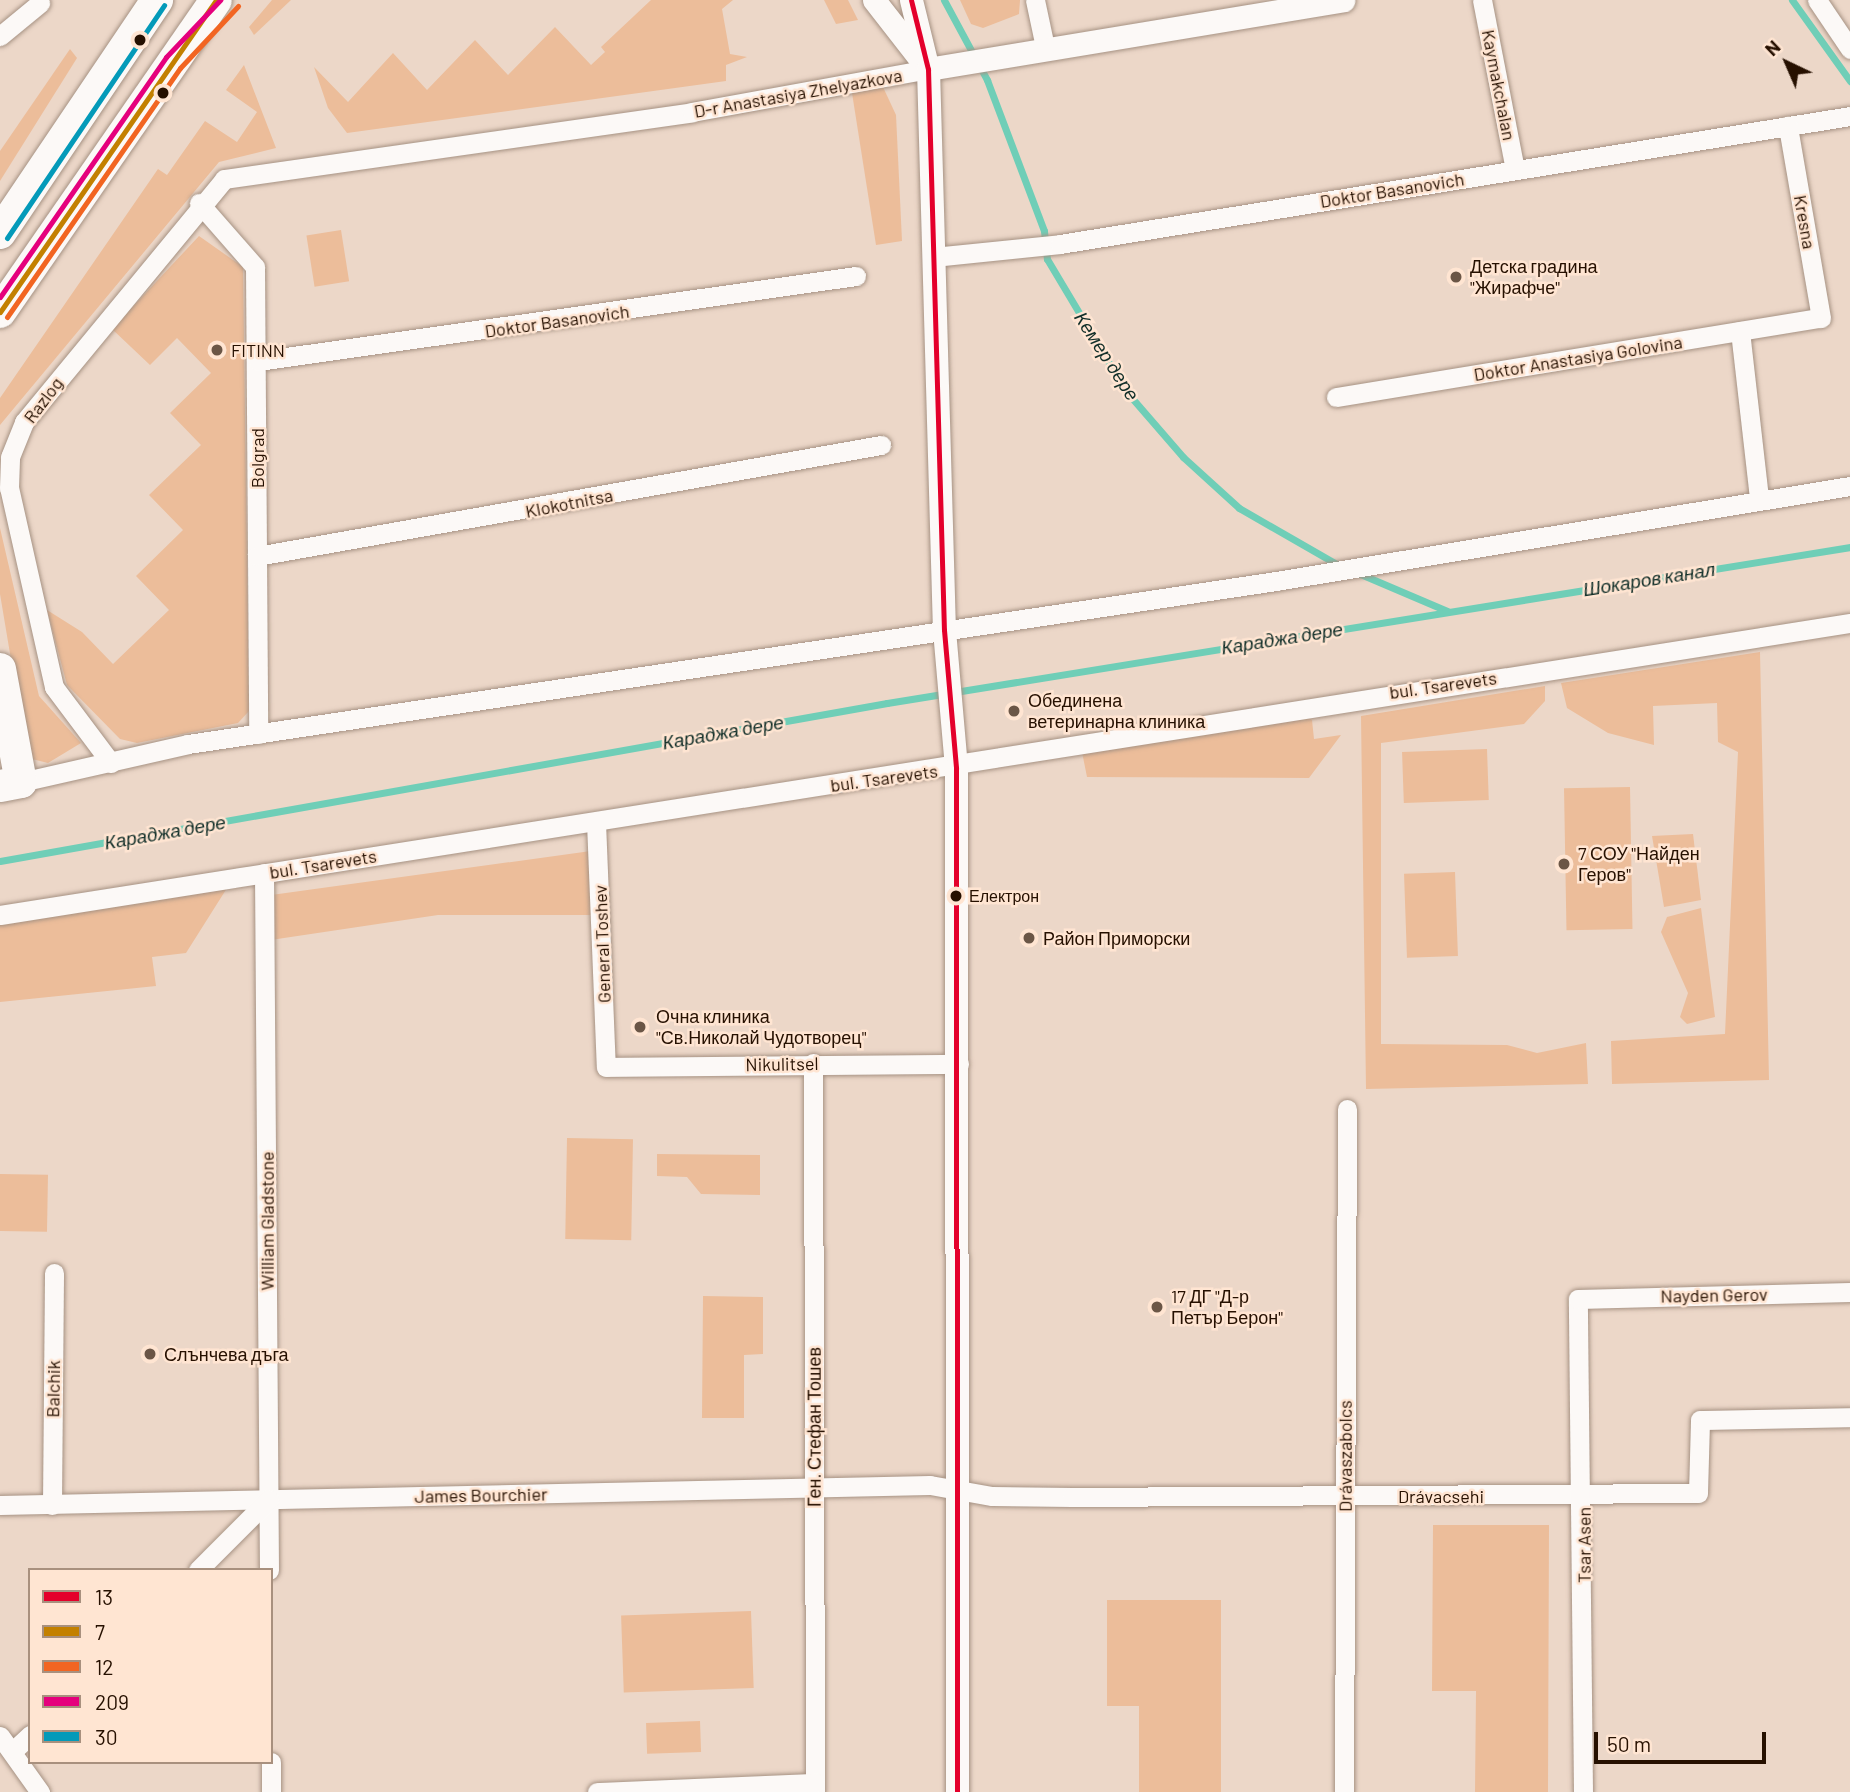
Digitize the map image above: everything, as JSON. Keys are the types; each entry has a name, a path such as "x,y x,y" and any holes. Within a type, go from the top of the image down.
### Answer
{"highway":[{"path":"0,233 157,0"},
{"path":"0,312 216,0"},
{"path":"173,62 232,0"},
{"path":"0,334 35,263"},
{"path":"0,669 11,784"}],"street":[{"path":"874,0 928,69"},
{"path":"911,0 928,69 944,630 956,768 961,1491 957,1792"},
{"path":"1035,0 1045,47"},
{"name":"D-r Anastasiya Zhelyazkova","path":"250,172 652,118 1045,47 1343,0"},
{"name":"Kaymakchalan","path":"1482,0 1516,170"},
{"path":"1817,0 1850,49"},
{"path":"0,36 40,3"},
{"name":"Doktor Basanovich","path":"933,257 1042,246 1850,116"},
{"name":"Kresna","path":"1788,126 1821,318"},
{"name":"Razlog","path":"111,763 54,687 9,488 10,457 24,422 198,203 224,179 250,172"},
{"name":"Bolgrad","path":"198,203 255,267 258,361 258,734"},
{"name":"Doktor Basanovich","path":"258,361 856,276"},
{"name":"Doktor Anastasiya Golovina","path":"1336,397 1821,318"},
{"path":"1740,331 1759,498"},
{"name":"Klokotnitsa","path":"257,556 881,445"},
{"path":"11,784 258,734 1302,576 1759,498 1850,486"},
{"name":"bul. Tsarevets","path":"0,915 956,768 1438,685 1850,624"},
{"name":"General Toshev","path":"596,822 606,1067"},
{"name":"William Gladstone","path":"264,873 269,1568"},
{"name":"Nikulitsel","path":"606,1067 813,1063 959,1064"},
{"name":"Ген. Стефан Тошев","path":"813,1063 815,1787"},
{"name":"Drávaszabolcs","path":"1345,1792 1346,1109"},
{"name":"Balchik","path":"51,1505 54,1273"},
{"name":"Nayden Gerov","path":"1578,1299 1850,1292"},
{"name":"Tsar Asen","path":"1578,1299 1584,1495 1583,1792"},
{"name":"Drávacsehi","path":"961,1491 992,1496 1699,1493 1700,1420 1850,1417"},
{"name":"James Bourchier","path":"0,1505 930,1485 961,1491"},
{"path":"200,1568 269,1499"},
{"path":"0,1736 15,1749 40,1792"},
{"path":"15,1749 28,1737"},
{"path":"271,1764 271,1792"},
{"path":"597,1792 815,1787"}],"shaded area":[{"path":"272,0 291,0 254,35 249,27"},
{"path":"651,0 733,0 722,9 730,54 747,57 726,65 726,81 347,133 328,108 314,67 348,102 393,53 427,90 475,40 508,75 555,27 591,65 605,52 601,47"},
{"path":"824,0 848,0 858,20 836,24"},
{"path":"960,0 1020,0 1019,14 983,28 971,24"},
{"path":"70,49 77,58 0,181 0,151"},
{"path":"244,65 276,148 219,162 0,425 0,398 158,169 167,175 205,121 237,142 257,112 226,90"},
{"path":"883,87 896,115 902,241 876,245 852,93"},
{"path":"341,230 349,281 315,287 306,235"},
{"path":"199,236 243,267 249,711 238,723 137,743 120,739 67,685 47,610 82,632 113,664 169,610 136,576 183,530 149,495 201,445 170,413 211,373 177,338 150,365 112,329"},
{"path":"0,528 39,696 81,743 48,763 32,759 25,743 0,594"},
{"path":"1760,652 1769,1080 1612,1084 1611,1041 1725,1034 1738,752 1718,742 1717,703 1653,706 1654,745 1608,733 1567,708 1561,683"},
{"path":"1545,686 1545,701 1524,724 1381,743 1381,1044 1507,1045 1537,1053 1586,1043 1588,1084 1366,1089 1361,716"},
{"path":"1296,709 1312,720 1314,739 1341,735 1309,778 1087,777 1081,747"},
{"path":"1487,749 1489,800 1404,803 1402,752"},
{"path":"1630,787 1632,929 1566,930 1564,788"},
{"path":"1693,834 1701,900 1664,907 1652,836"},
{"path":"598,850 601,915 438,915 264,941 264,896"},
{"path":"1455,872 1458,956 1407,958 1404,874"},
{"path":"234,877 186,953 152,957 156,986 0,1002 0,915"},
{"path":"1701,908 1715,1017 1687,1024 1680,1017 1688,993 1661,932 1667,917"},
{"path":"567,1138 633,1139 631,1240 565,1239"},
{"path":"657,1154 760,1155 760,1195 701,1194 687,1177 657,1176"},
{"path":"0,1174 48,1175 47,1232 0,1231"},
{"path":"703,1296 763,1297 763,1354 744,1355 744,1418 702,1418"},
{"path":"1433,1525 1549,1525 1548,1792 1475,1792 1476,1691 1432,1691"},
{"path":"1107,1600 1221,1600 1221,1792 1139,1792 1139,1706 1107,1706"},
{"path":"751,1611 754,1688 624,1692 621,1616"},
{"path":"700,1721 701,1752 647,1754 646,1723"}],"waterway":[{"name":"Кемер дере","path":"944,0 987,80 1044,231 1047,259 1125,390 1183,457 1239,508 1340,566"},
{"path":"1792,0 1850,81"},
{"path":"0,861 887,703 1850,547"},
{"name":"Кемер дере","path":"1358,573 1447,611"}],"transit line":[{"name":"7","path":"0,312 216,0"},
{"name":"209","path":"0,297 166,57 220,0"},
{"name":"13","path":"911,0 928,69 944,630 956,768 957,1792"},
{"name":"30","path":"7,238 164,5"},
{"name":"12","path":"7,317 180,68 238,6"}],"place":[{"name":"Детска градина \"Жирафче\"","path":"1456,277"},
{"name":"FITINN","path":"217,350"},
{"name":"Обединена ветеринарна клиника","path":"1014,711"},
{"name":"7 СОУ \"Найден Геров\"","path":"1564,864"},
{"name":"Електрон","path":"956,896"},
{"name":"Район Приморски","path":"1029,938"},
{"name":"Очна клиника \"Св.Николай Чудотворец\"","path":"640,1027"},
{"name":"17 ДГ \"Д-р Петър Берон\"","path":"1157,1307"},
{"name":"Слънчева дъга","path":"150,1354"}],"water label":[{"name":"Шокаров канал","path":"1649,579"},
{"name":"Караджа дере","path":"1282,638"},
{"name":"Караджа дере","path":"723,732"},
{"name":"Караджа дере","path":"165,832"}]}
